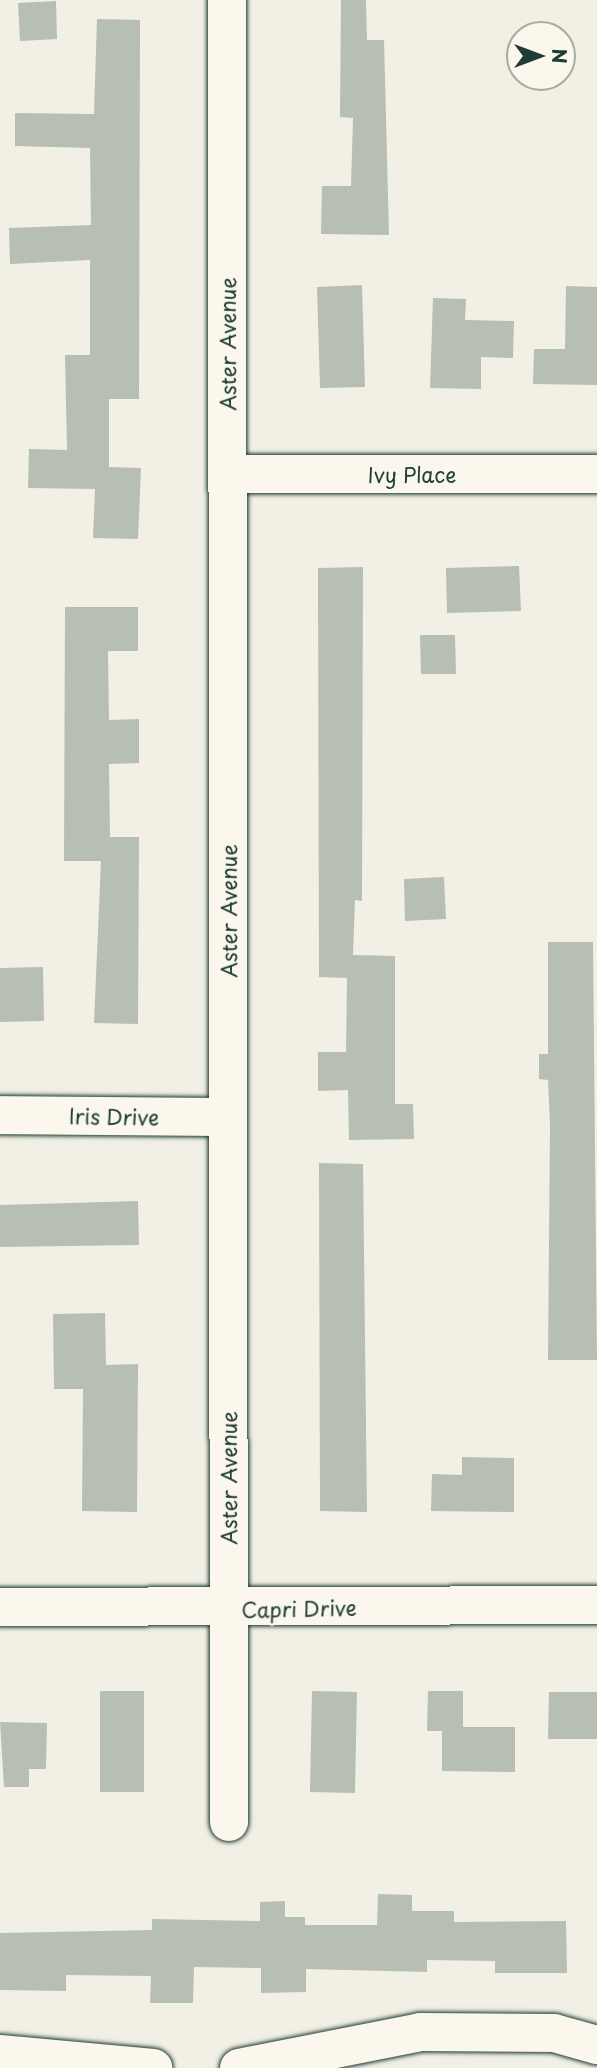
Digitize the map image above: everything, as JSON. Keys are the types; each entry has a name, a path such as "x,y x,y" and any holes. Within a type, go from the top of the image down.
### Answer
{"street":[{"name":"Aster Avenue","path":"227,0 229,1822"},
{"name":"Ivy Place","path":"228,474 597,474"},
{"name":"Iris Drive","path":"0,1115 228,1118"},
{"name":"Capri Drive","path":"0,1607 229,1609 597,1605"},
{"path":"239,2068 420,2032 554,2033 597,2045"},
{"path":"0,2054 153,2068"}],"building":[{"path":"341,0 366,0 367,40 384,40 389,235 321,234 322,186 351,186 353,118 340,117"},
{"path":"56,1 57,39 20,41 18,3"},
{"path":"97,19 140,20 139,399 109,399 109,467 141,468 138,539 93,538 95,489 28,488 29,449 67,450 65,355 90,355 90,260 10,264 9,228 91,225 90,148 15,146 15,113 94,114"},
{"path":"362,285 365,387 320,388 317,287"},
{"path":"566,286 597,287 597,385 533,384 534,349 565,349"},
{"path":"433,298 466,299 465,320 514,321 513,358 481,357 481,389 430,388"},
{"path":"519,566 521,611 447,613 446,568"},
{"path":"363,567 362,901 355,900 353,955 395,956 395,1104 413,1104 414,1139 349,1140 348,1090 318,1091 318,1052 346,1052 347,978 319,977 318,568"},
{"path":"65,607 138,607 138,651 108,651 109,720 139,719 139,763 109,764 110,837 139,837 138,1024 94,1023 101,861 64,861"},
{"path":"420,635 455,635 456,674 421,674"},
{"path":"444,877 446,919 405,921 404,879"},
{"path":"548,942 593,942 597,1360 548,1360 550,1125 548,1080 539,1079 539,1054 548,1054"},
{"path":"43,967 44,1021 0,1022 0,968"},
{"path":"319,1163 363,1164 367,1512 320,1511"},
{"path":"138,1201 139,1245 0,1247 0,1205"},
{"path":"105,1313 106,1365 138,1364 137,1512 82,1511 83,1389 54,1389 53,1314"},
{"path":"462,1457 514,1458 514,1512 431,1511 432,1474 462,1475"},
{"path":"100,1691 144,1691 144,1792 100,1792"},
{"path":"312,1691 357,1692 355,1793 310,1792"},
{"path":"428,1691 463,1691 463,1727 515,1727 515,1772 442,1771 442,1731 427,1731"},
{"path":"549,1692 597,1692 597,1739 548,1739"},
{"path":"0,1722 47,1723 46,1769 29,1769 29,1787 4,1787"},
{"path":"378,1894 412,1895 412,1911 454,1911 454,1922 566,1921 567,1973 495,1973 495,1961 427,1960 427,1972 306,1969 306,1992 261,1993 261,1968 194,1967 193,2003 150,2003 151,1976 66,1975 66,1991 0,1990 0,1933 152,1930 152,1919 260,1921 260,1902 285,1901 285,1917 305,1917 305,1925 377,1925"}]}
